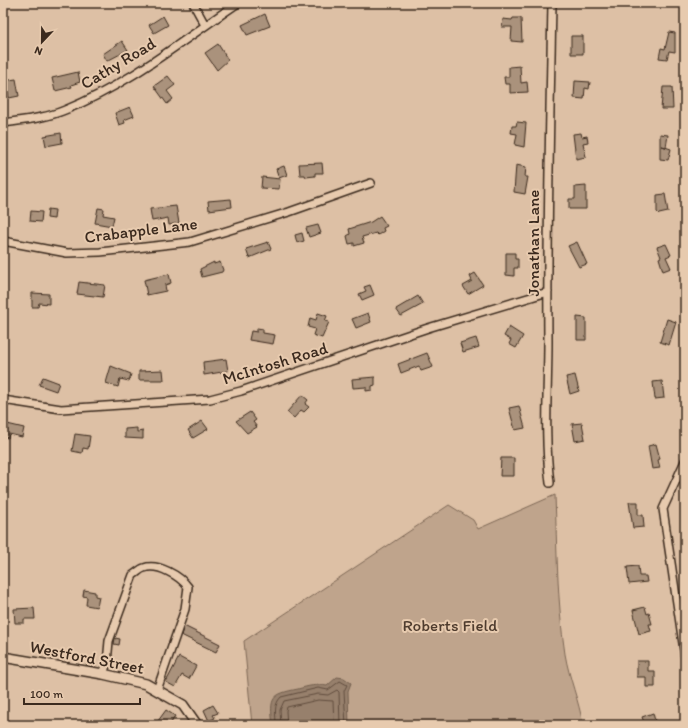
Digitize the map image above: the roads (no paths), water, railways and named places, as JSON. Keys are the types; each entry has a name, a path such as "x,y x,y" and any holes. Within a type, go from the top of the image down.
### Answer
{"main road":[{"name":"Westford Street","path":"3,658 103,674 146,684 183,705 197,725"}],"street":[{"path":"193,3 205,25"},
{"name":"Cathy Road","path":"3,123 38,118 64,110 80,103 136,72 238,3"},
{"name":"Jonathan Lane","path":"550,483 546,451 548,380 548,203 552,3"},
{"name":"Crabapple Lane","path":"3,241 67,253 100,252 190,242 289,212 371,184"},
{"name":"McIntosh Road","path":"3,400 61,409 147,404 210,398 241,391 428,328 548,292"},
{"path":"685,461 663,509 682,617 685,657"},
{"path":"103,674 107,663 109,641 134,575 142,568 152,567 182,580 188,587 185,609 157,690"}],"water":[{"path":"337,677 344,678 351,683 348,691 349,725 273,725 272,703 274,698 278,695 309,686 327,686"}],"park label":[{"name":"Roberts Field","path":"450,625"}]}
